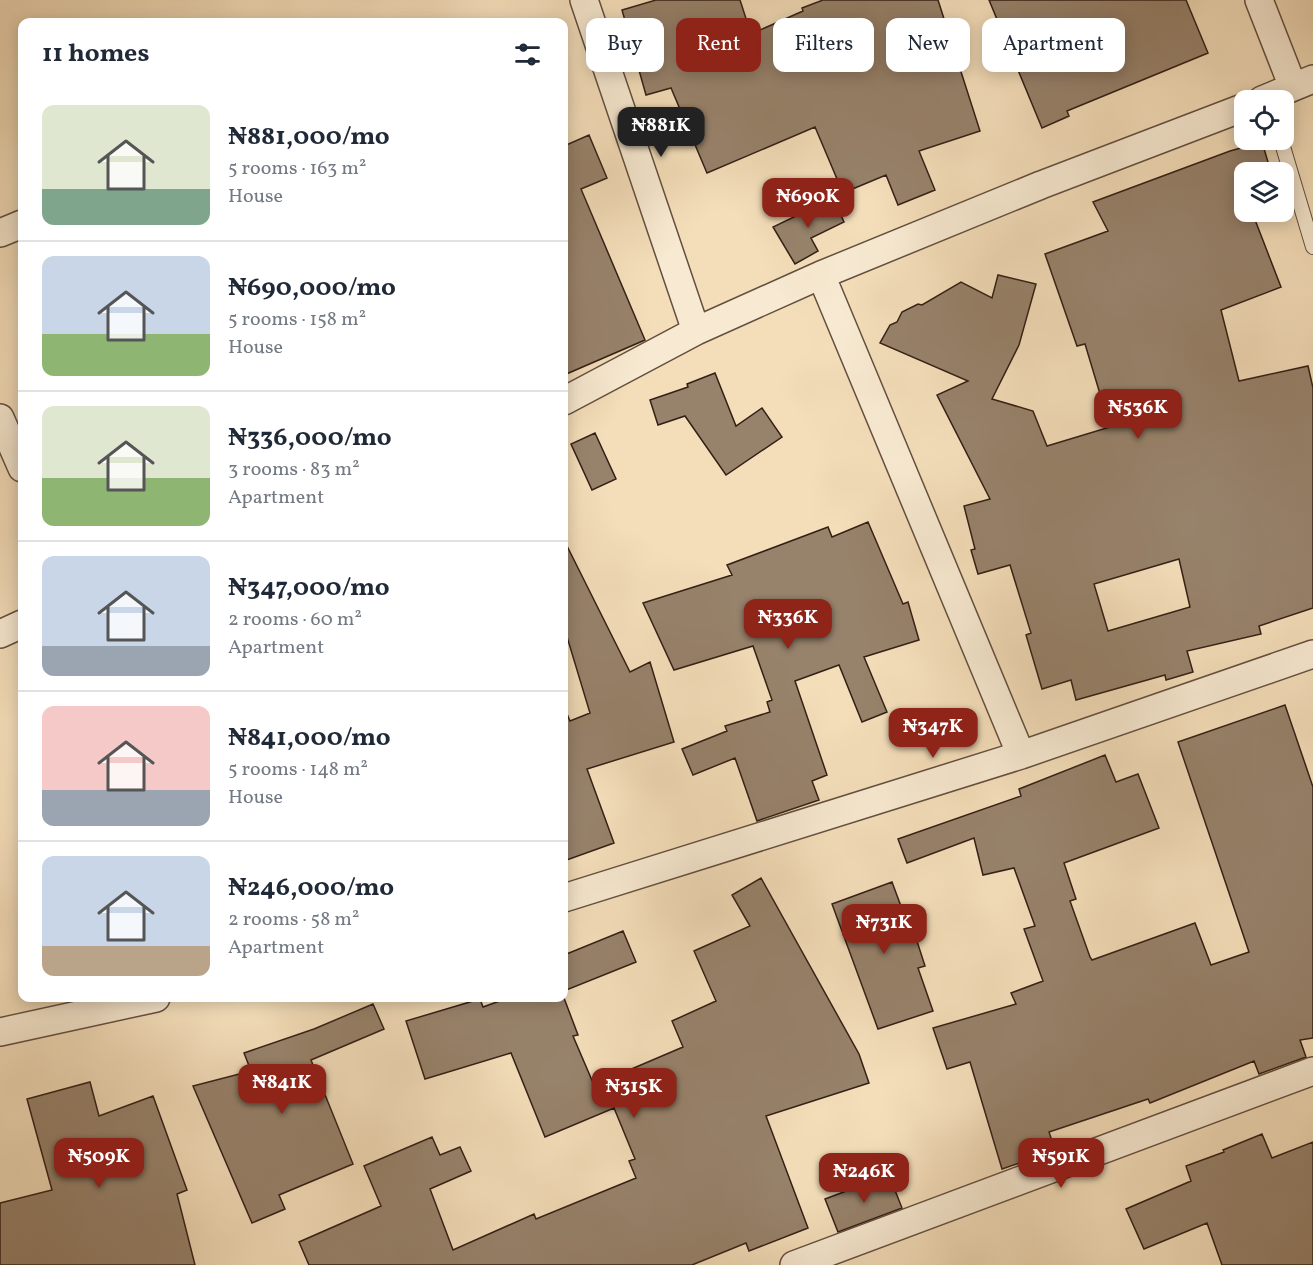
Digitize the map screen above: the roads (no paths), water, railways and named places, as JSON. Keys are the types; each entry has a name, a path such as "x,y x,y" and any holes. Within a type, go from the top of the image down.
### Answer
{"street":[{"path":"584,0 696,331"},
{"path":"1258,0 1303,83 1288,90"},
{"path":"568,400 696,331 821,275 1041,185 1234,112"},
{"path":"0,233 18,226"},
{"path":"821,275 1021,755"},
{"path":"0,418 18,459"},
{"path":"0,634 18,626"},
{"path":"568,897 1021,755 1313,654"},
{"path":"0,1032 138,1002"},
{"path":"794,1265 1313,1071"}],"lane":[{"path":"1284,150 1313,247"}]}
